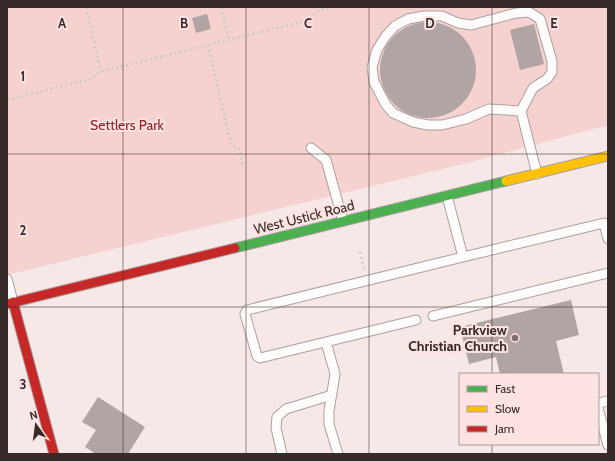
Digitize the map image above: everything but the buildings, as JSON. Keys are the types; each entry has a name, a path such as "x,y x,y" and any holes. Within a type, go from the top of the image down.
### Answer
{"main road":[{"name":"West Ustick Road","path":"10,303 608,156"},
{"path":"10,303 54,454"}],"lane":[{"path":"520,111 489,109 466,119 442,125 428,125 413,122 393,113 386,105 380,94 374,82 372,67 377,50 385,37 395,26 408,19 424,16 442,16 458,23 471,25 516,12 529,12 540,19 552,61 552,72 547,79 533,88 520,111 537,174"},
{"path":"311,148 326,160 343,221"},
{"path":"447,196 463,257"},
{"path":"416,320 260,358 257,356 246,314 247,310 606,222 608,238"},
{"path":"433,316 608,273"},
{"path":"7,279 10,303"},
{"path":"326,342 335,374 329,411 330,424 338,454"},
{"path":"282,454 276,428 277,417 286,410 332,395"},
{"path":"599,411 608,445"}],"path":[{"path":"86,7 101,71"},
{"path":"221,7 229,40"},
{"path":"7,100 91,79 101,71 305,22 320,10 329,7"},
{"path":"208,45 231,144 239,149 243,165"},
{"path":"360,252 364,273"}],"green space":[{"name":"Settlers Park","path":"7,7 608,7 608,125 467,163 7,275"}],"traffic: fast":[{"path":"235,248 506,181"}],"traffic: slow":[{"path":"506,181 608,156"}],"traffic: jam":[{"path":"7,304 235,248"},
{"path":"13,302 54,454"}],"place":[{"name":"Parkview Christian Church","path":"515,338"}]}
